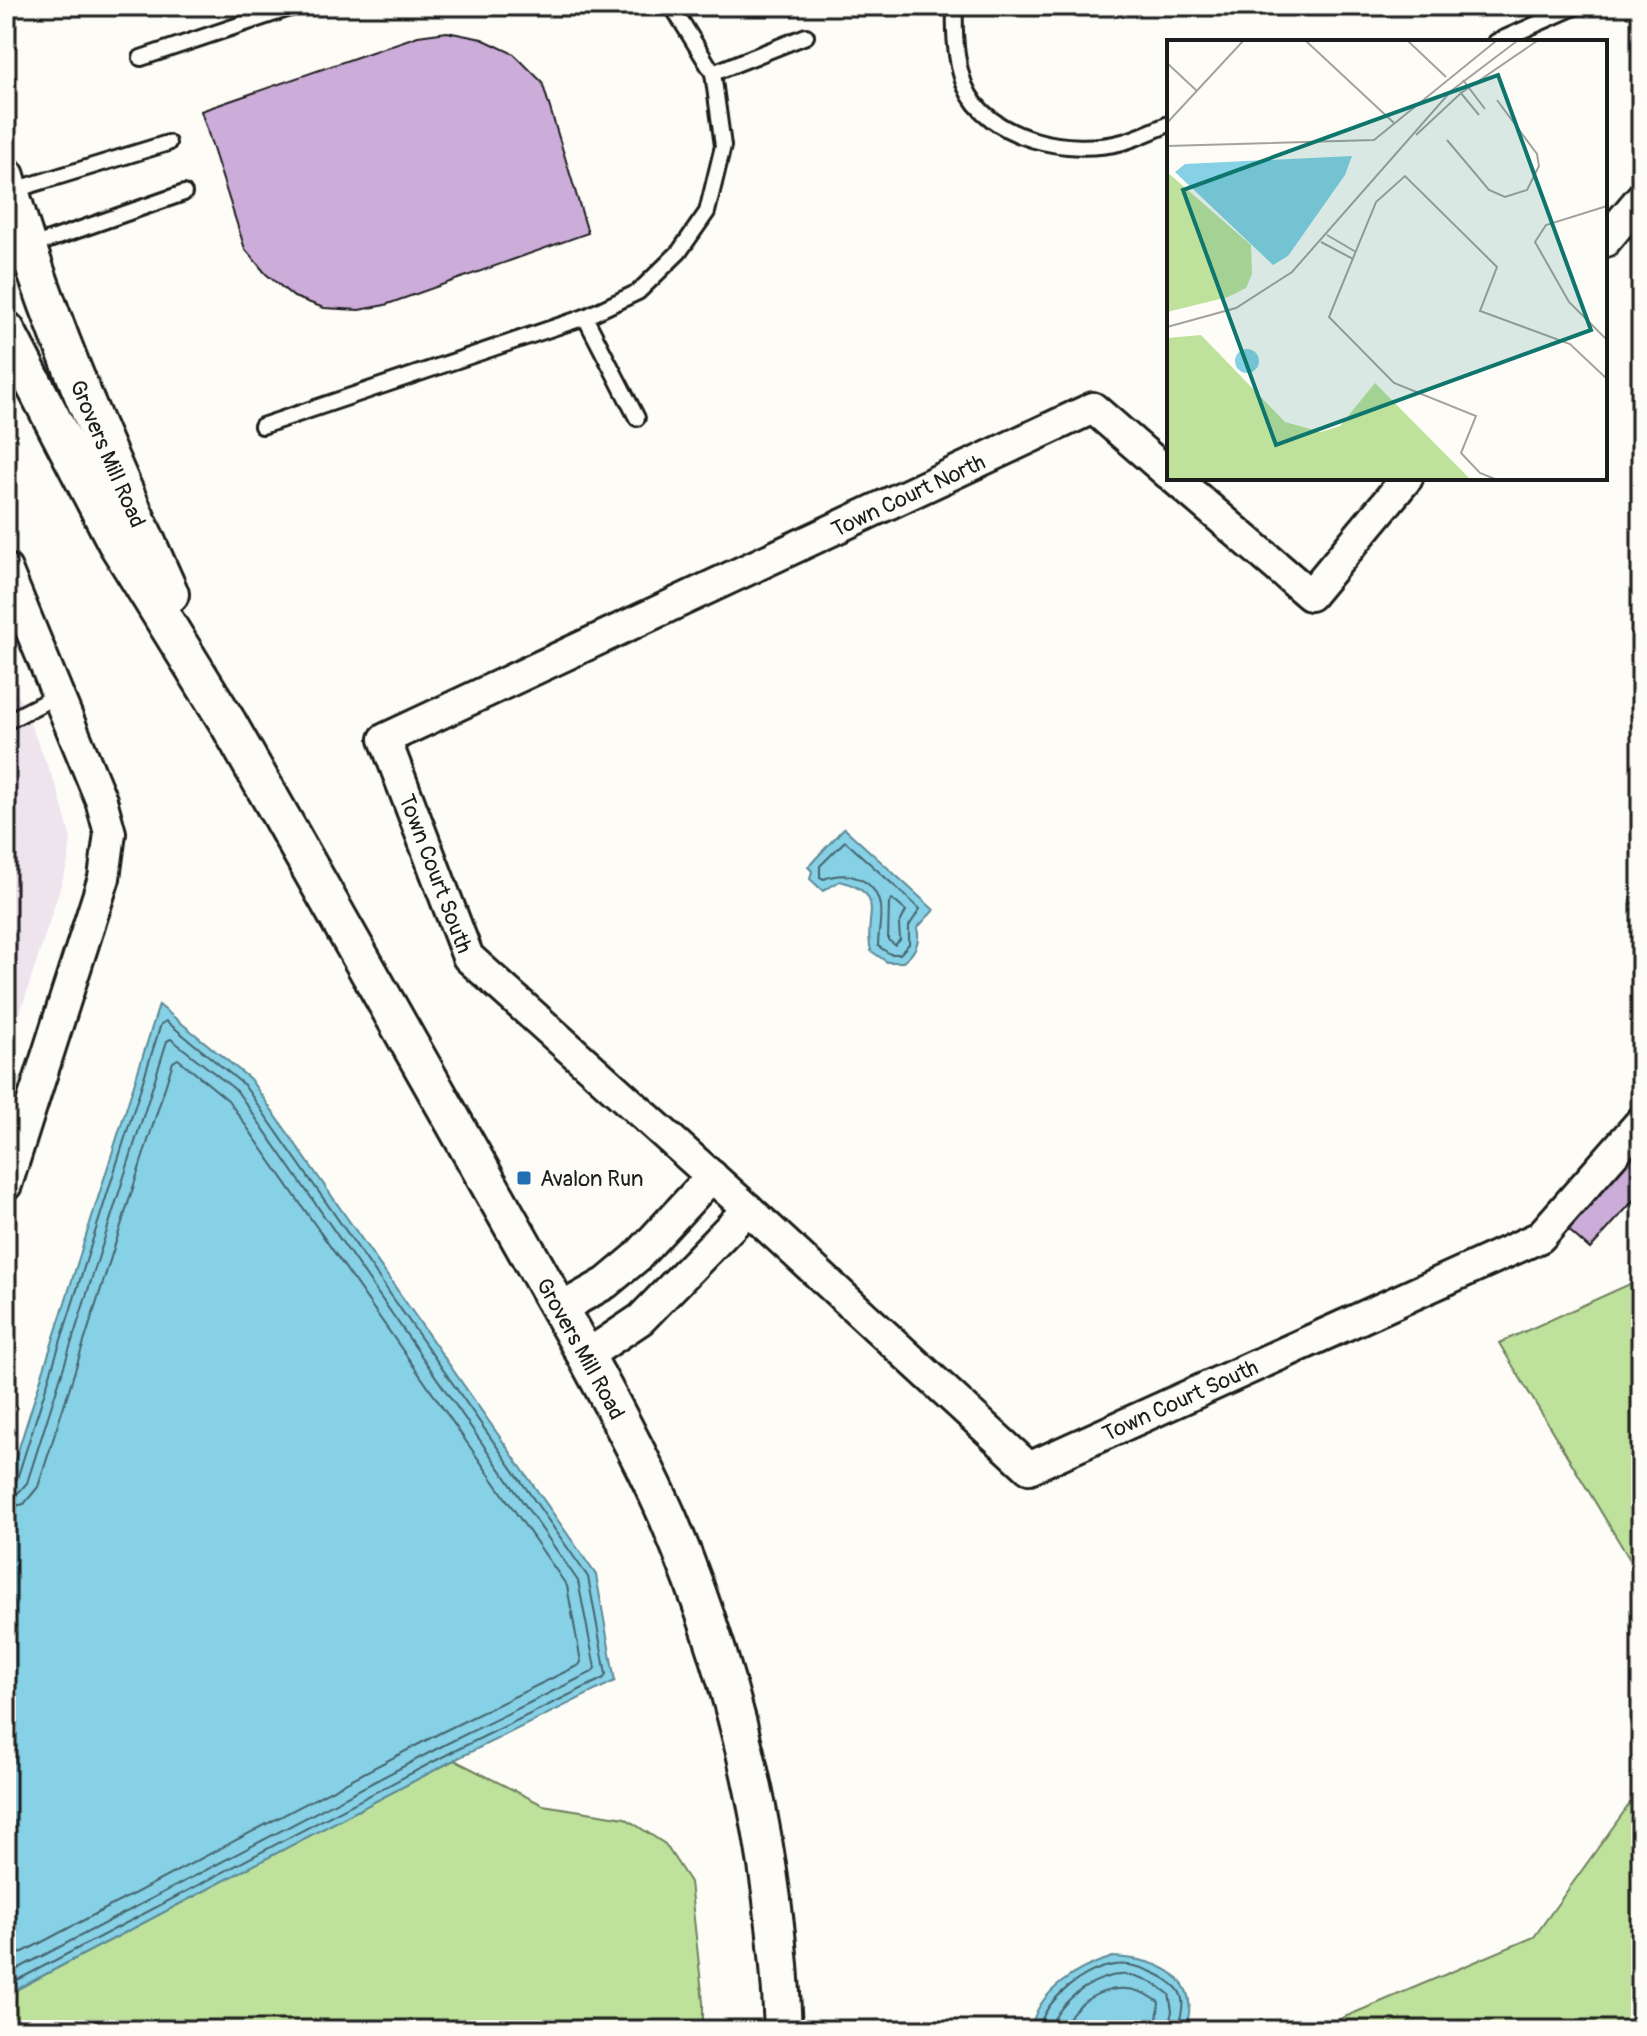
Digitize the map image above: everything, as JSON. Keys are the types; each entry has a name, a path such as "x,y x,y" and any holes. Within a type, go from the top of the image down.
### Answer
{"street":[{"name":"Grovers Mill Road","path":"7,186 16,251 228,723"},
{"path":"1607,239 1641,198"},
{"name":"Grovers Mill Road","path":"6,330 116,542 228,723 586,1356 624,1426 667,1517 727,1682 752,1780 770,1879 781,1978 783,2030"},
{"name":"Town Court North","path":"631,624 1093,408 1167,472"},
{"path":"1176,480 1310,595 1405,480"},
{"path":"6,569 109,822 109,855 104,878 6,1185"},
{"name":"Town Court South","path":"631,624 385,739 468,957 712,1176 1029,1468 1540,1237 1641,1122"},
{"path":"558,1310 606,1283 636,1258 712,1176"},
{"path":"586,1356 641,1319 748,1209"}],"lane":[{"path":"141,58 296,6"},
{"path":"262,426 585,317 638,292 679,252 707,212 723,146 713,73 672,6"},
{"path":"955,6 954,35 965,87 988,118 1026,139 1070,146 1121,143 1167,125"},
{"path":"1500,40 1577,6"},
{"path":"713,73 806,36"},
{"path":"7,186 168,143"},
{"path":"16,251 184,193"},
{"path":"585,317 637,418"},
{"path":"6,722 58,695"}],"shaded area":[{"path":"6,666 58,791 71,839 68,863 6,1058"}],"green space":[{"path":"1641,1279 1641,1578 1499,1343"},
{"path":"454,1760 543,1805 625,1818 665,1844 690,1882 703,2002 703,2030 6,2030 6,1995"},
{"path":"1641,1788 1641,2030 1314,2030 1534,1937"}],"water":[{"path":"844,828 934,910 917,928 916,947 903,962 887,962 871,951 871,908 865,893 840,881 823,891 810,879 812,871 808,867"},
{"path":"159,1005 250,1079 596,1575 615,1681 454,1760 6,1995 6,1489"},
{"path":"1113,1957 1146,1962 1173,1974 1188,1997 1185,2030 1031,2030 1042,2003 1062,1982 1087,1967"}],"building":[{"path":"447,32 482,39 514,54 542,82 588,233 385,305 359,310 324,308 294,297 266,274 245,249 201,111 418,36"},
{"path":"1641,1140 1641,1192 1590,1249 1564,1226"}],"place":[{"name":"Avalon Run","path":"524,1178"}]}
